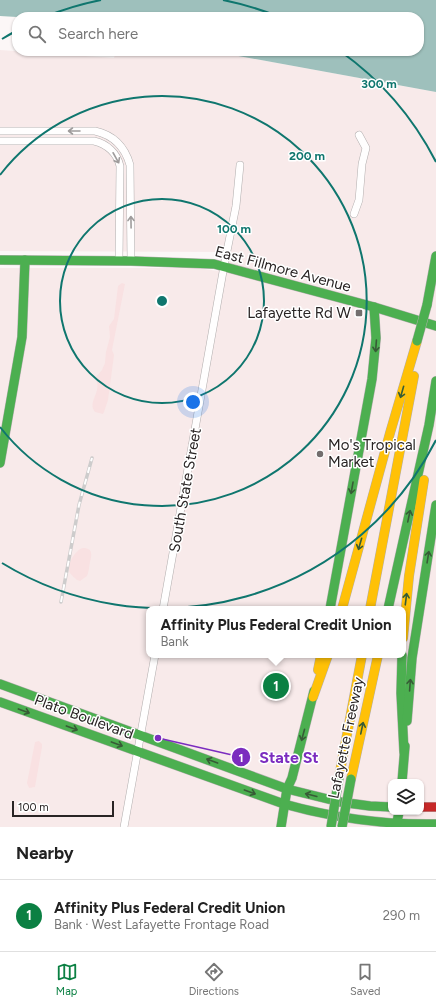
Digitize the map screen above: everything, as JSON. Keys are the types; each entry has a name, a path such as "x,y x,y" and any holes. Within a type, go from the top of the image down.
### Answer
{"main road":[{"path":"371,606 436,256"},
{"name":"East Fillmore Avenue","path":"0,260 202,262 224,266 374,307 436,326"},
{"path":"0,463 22,337 24,310 24,260"},
{"path":"331,606 372,379 376,338 374,307"},
{"path":"343,606 390,433 419,341"},
{"path":"389,606 429,425 436,381"},
{"path":"406,607 409,576 426,466 429,425"},
{"path":"402,779 412,658 436,505"},
{"path":"281,827 284,804 313,697 320,658"},
{"path":"313,697 327,658"},
{"name":"Lafayette Freeway","path":"331,827 361,658"},
{"name":"Lafayette Freeway","path":"342,827 377,658"},
{"path":"402,658 401,692 404,752"},
{"name":"Plato Boulevard","path":"0,684 288,789 340,802 388,807"},
{"name":"Plato Boulevard","path":"0,702 284,804 351,820 397,826 436,824"},
{"path":"424,807 436,807"},
{"path":"397,826 399,815"}],"street":[{"path":"0,131 95,131 104,133 117,142 124,149 130,164 132,261"},
{"path":"354,214 360,200 362,164 366,148 359,135"},
{"path":"0,141 94,141 101,142 116,155 120,166 119,261"},
{"name":"South State Street","path":"164,606 236,206 240,165"},
{"path":"124,827 154,658"}],"shaded area":[{"path":"0,50 12,51 12,56 86,56 114,58 115,56 238,56 436,92 436,827 0,827 0,268 198,268 218,271 221,252 0,251"},
{"path":"122,283 125,284 112,350 114,355 108,400 103,414 95,412 92,407 97,388 96,377 102,370 105,363 110,337 109,326 114,319 118,286"},
{"path":"83,548 89,549 91,552 91,557 87,576 80,581 70,573 69,566 74,555"},
{"path":"39,741 42,744 42,747 35,787 29,788 27,783 35,742"}],"water":[{"path":"0,0 436,0 436,92 238,56 424,56 424,12 12,12 12,17 0,16"}],"railway":[{"path":"61,602 79,505 92,458"}],"traffic: fast":[{"path":"427,305 436,256"},
{"path":"0,260 131,261 214,264 374,307 436,326"},
{"path":"0,463 22,337 25,260"},
{"path":"417,341 427,305"},
{"path":"331,606 372,379 376,338 374,307"},
{"path":"389,606 429,425 436,381"},
{"path":"407,721 412,658 436,505"},
{"path":"402,658 401,693 404,752"},
{"path":"0,684 287,789 340,802 388,807"},
{"path":"281,827 287,789 292,778 314,691"},
{"path":"0,702 284,804 359,820 436,824"},
{"path":"402,779 405,746"},
{"path":"331,827 339,777"},
{"path":"342,827 351,779"},
{"path":"396,827 398,815"}],"traffic: slow":[{"path":"343,606 390,433 417,341"},
{"path":"371,606 414,376"},
{"path":"406,607 409,576 424,480"},
{"path":"318,670 320,658"},
{"path":"313,697 327,658"},
{"path":"339,777 361,658"},
{"path":"351,779 377,658"}],"traffic: jam":[{"path":"424,807 436,807"}],"place":[{"name":"Lafayette Rd W","path":"359,313"},
{"name":"Mo's Tropical Market","path":"320,454"},
{"name":"Affinity Plus Federal Credit Union","path":"276,686"},
{"name":"State St","path":"158,738"}]}
